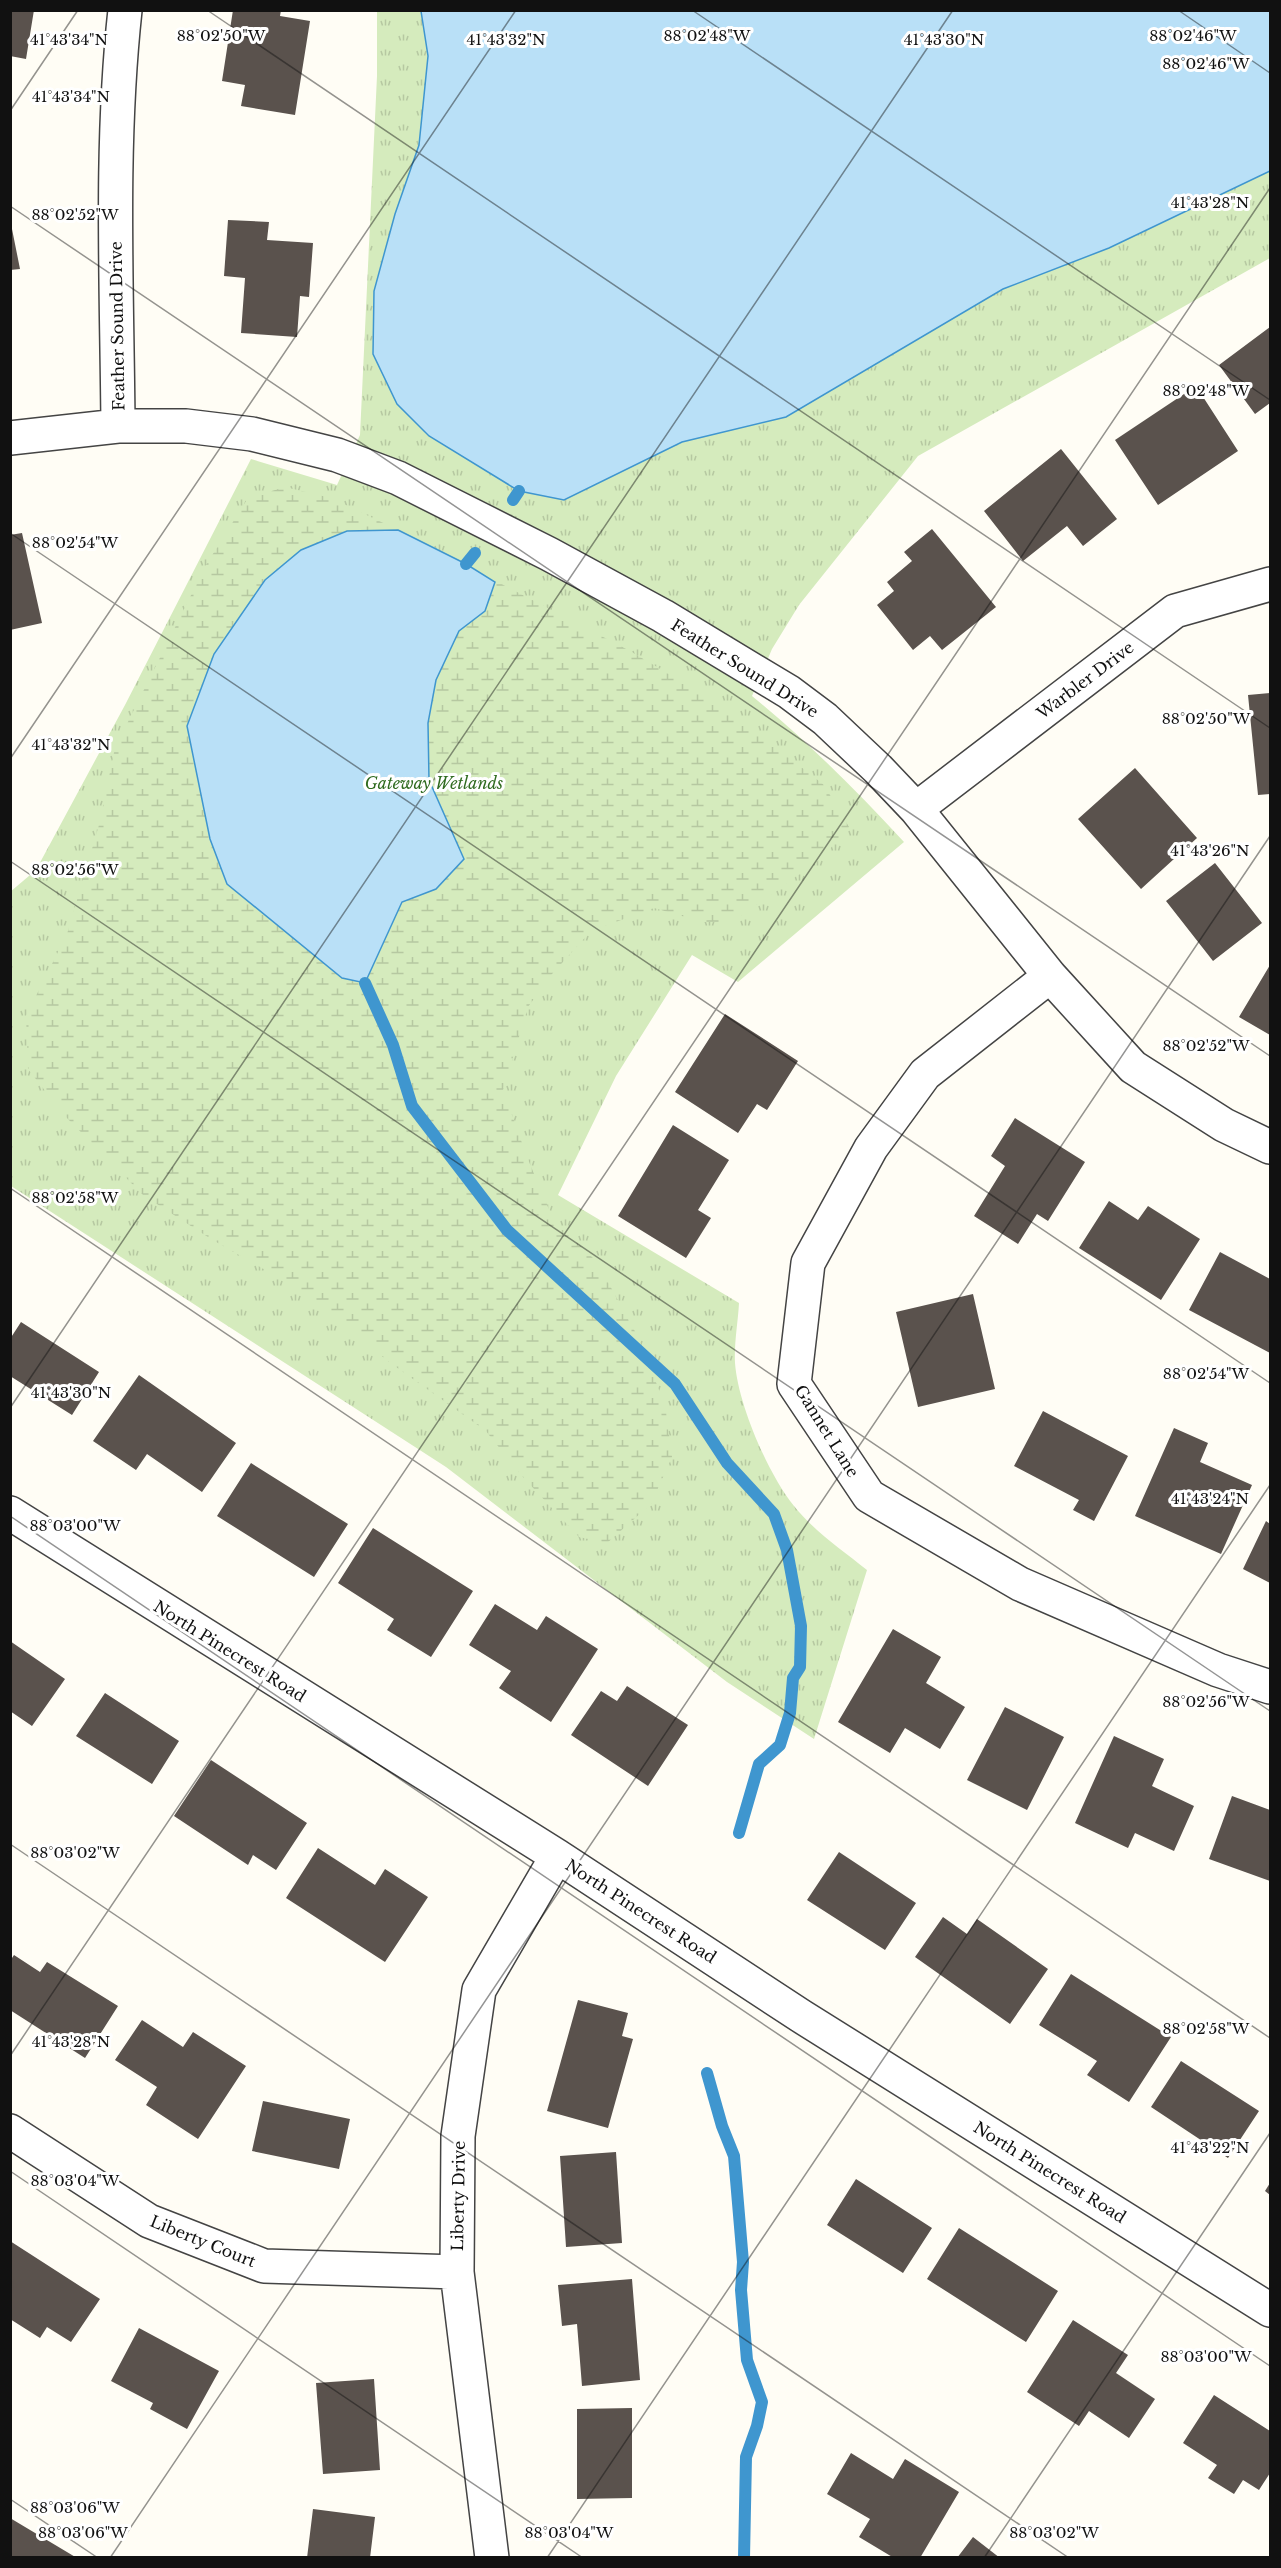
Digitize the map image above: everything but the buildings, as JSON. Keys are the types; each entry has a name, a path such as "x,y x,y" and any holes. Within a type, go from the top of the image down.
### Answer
{"street":[{"name":"Feather Sound Drive","path":"118,426 116,159 118,74 125,10"},
{"name":"Feather Sound Drive","path":"10,438 118,426 186,426 252,434 337,455 398,478 549,554 663,616 789,692 825,719 878,769 916,809 1050,976 1133,1067 1224,1125 1270,1147"},
{"name":"Warbler Drive","path":"916,809 1175,611 1270,584"},
{"name":"Gannet Lane","path":"1050,976 926,1074 870,1148 808,1263 794,1384 869,1496 1020,1584 1218,1670 1270,1687"},
{"name":"North Pinecrest Road","path":"10,1513 557,1856 801,2016 1270,2310"},
{"name":"Liberty Drive","path":"492,2558 457,2272 458,2136 479,1990 557,1856"},
{"name":"Liberty Court","path":"10,2132 149,2221 264,2266 457,2272"}],"green space":[{"name":"Gateway Wetlands","path":"377,11 1270,11 1270,258 918,456 799,605 772,649 752,696 831,766 904,842 738,982 692,955 616,1076 558,1195 739,1303 735,1355 737,1380 748,1418 765,1458 784,1492 810,1524 867,1570 814,1739 727,1682 446,1467 11,1186 10,892 36,870 125,705 251,459 337,485 360,435 377,76"},
{"path":"285,487 331,498 398,530 630,651 726,708 824,785 849,827 822,858 732,922 703,922 654,908 591,931 552,974 528,1007 503,1090 527,1157 553,1219 597,1262 638,1337 665,1405 672,1457 651,1504 607,1543 579,1537 521,1475 486,1431 389,1362 309,1295 211,1239 143,1195 65,1116 28,1069 26,1016 67,934 99,825 115,748 206,565 248,498"}],"water":[{"path":"421,11 1270,11 1270,171 1109,248 1003,289 786,417 682,442 564,500 519,491 429,436 397,404 373,354 374,291 395,214 419,145 428,56"},
{"path":"398,530 466,564 495,582 485,611 459,631 436,680 428,723 429,780 464,859 436,889 402,902 365,983 342,978 227,884 210,839 187,726 214,654 265,580 301,550 347,531"}],"waterway":[{"path":"513,500 519,491"},
{"path":"466,564 475,553"},
{"path":"365,983 393,1045 412,1106 507,1230 675,1384 727,1463 774,1514 787,1550 801,1626 800,1667 793,1678 790,1713 780,1745 759,1764 739,1833"},
{"path":"707,2073 722,2126 734,2156 743,2262 741,2290 747,2360 762,2402 757,2426 746,2457 744,2558"}]}
